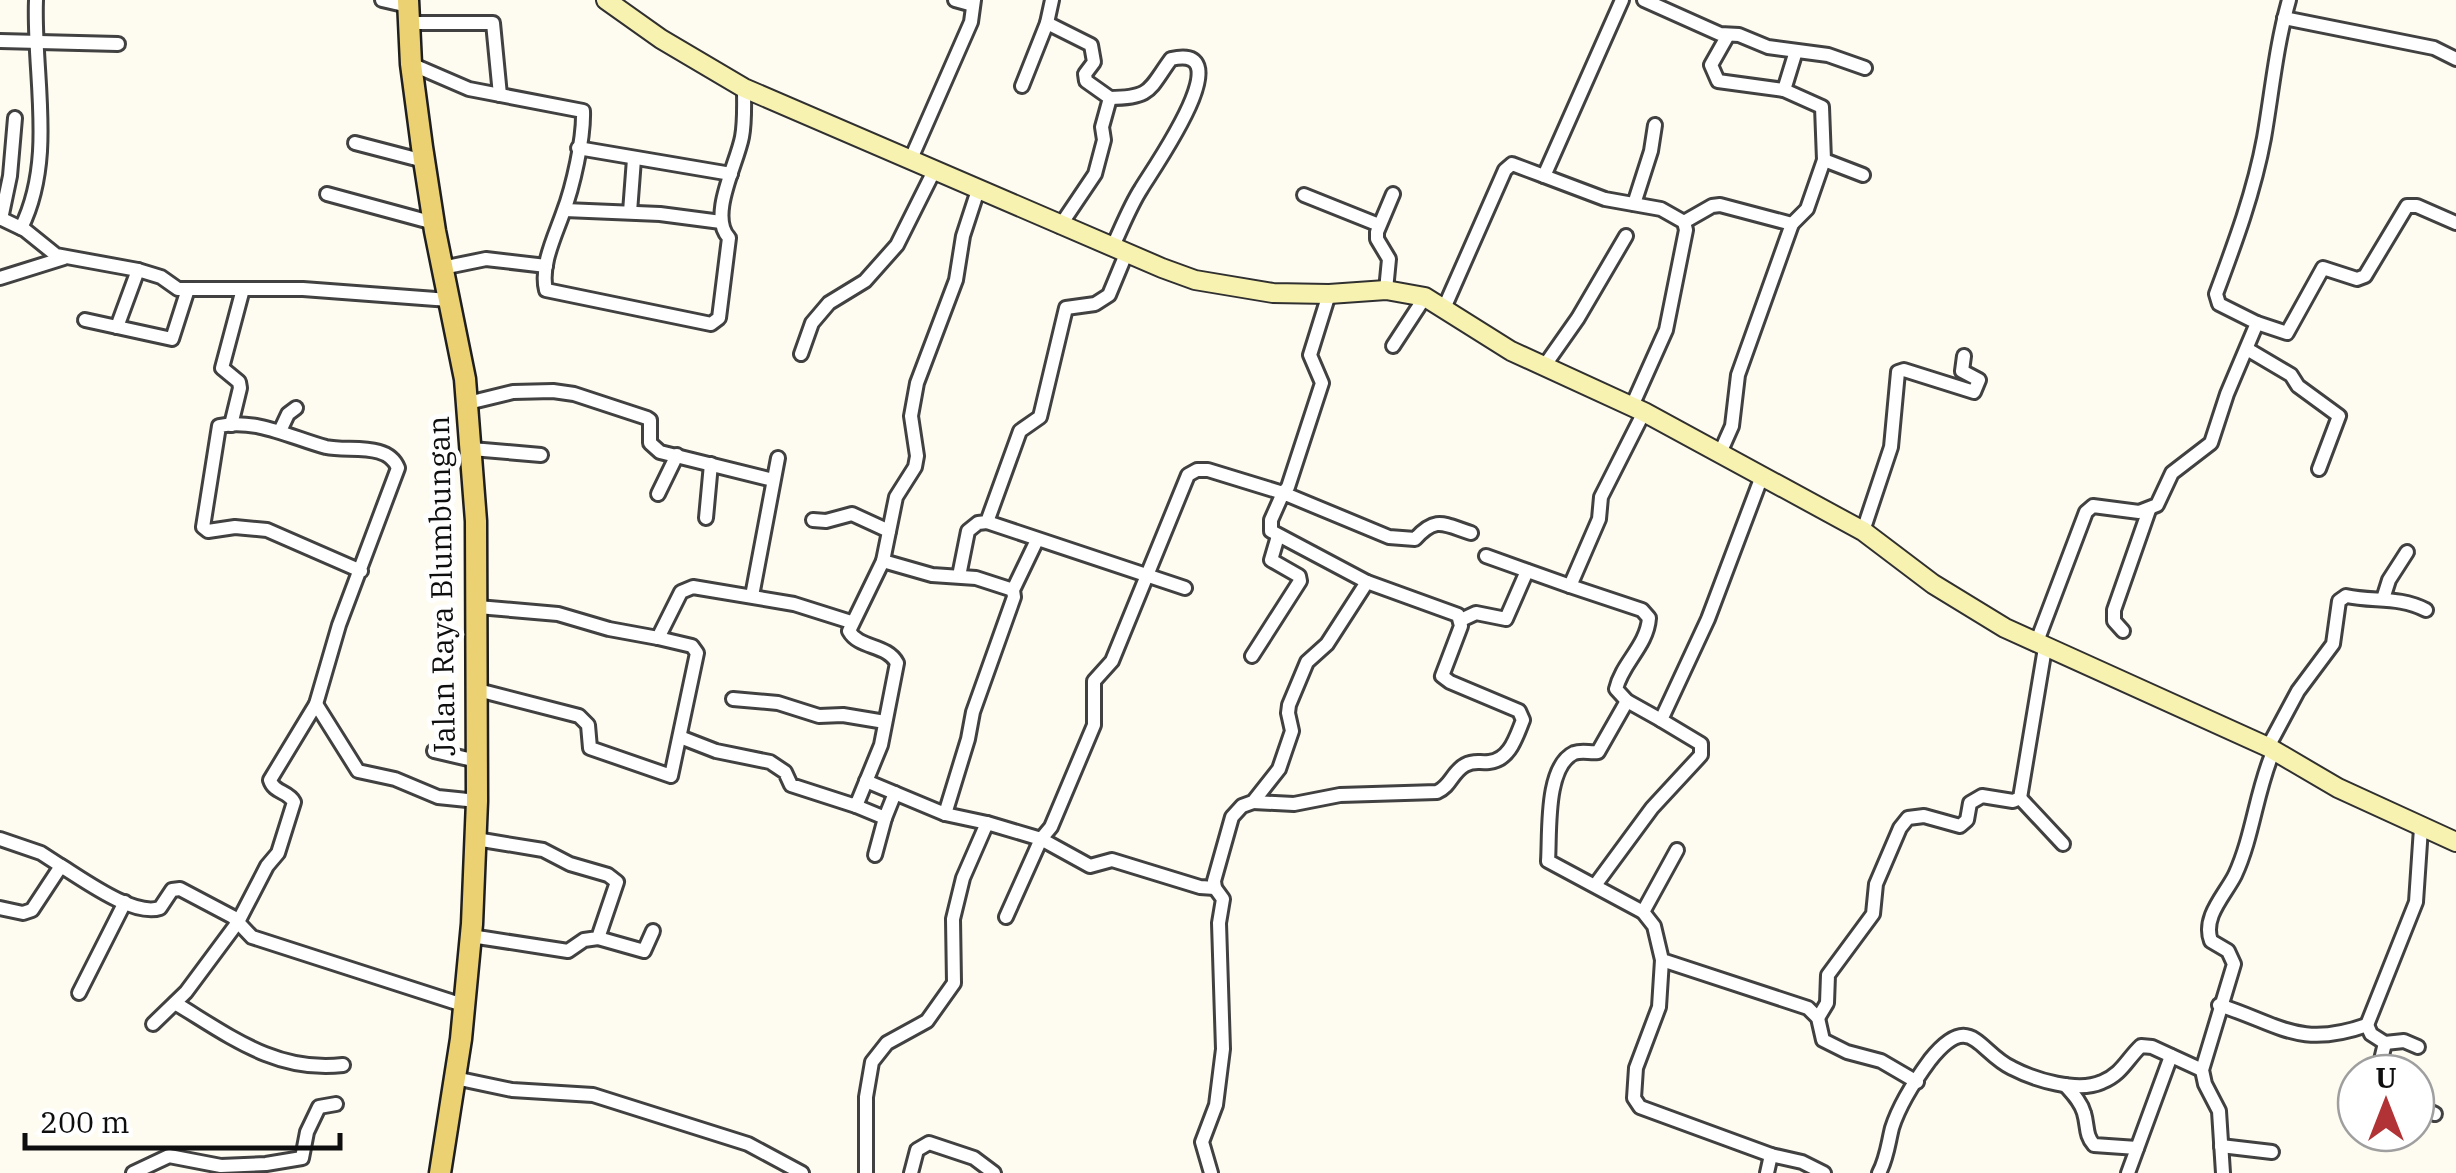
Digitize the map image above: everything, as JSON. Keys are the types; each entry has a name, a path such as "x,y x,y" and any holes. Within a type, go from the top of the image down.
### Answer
{"main road":[{"name":"Jalan Raya Blumbungan","path":"408,10 424,162 468,403 478,607 477,801 471,936 440,1173"}],"street":[{"path":"23,229 36,187 41,149 36,0"},
{"path":"382,0 408,10 493,23 500,95"},
{"path":"606,0 670,45 744,88 1060,226 1195,280 1273,293 1386,290 1425,296 1511,351 1638,409 1863,530 1933,584 2040,646 2270,750 2420,828 2456,842"},
{"path":"910,161 971,22 973,3 955,0"},
{"path":"1022,86 1052,0"},
{"path":"1544,176 1622,0"},
{"path":"1644,0 1708,30 1748,37 1768,47 1828,55 1864,68"},
{"path":"2289,0 2252,190 2216,294 2220,304 2287,333 2323,268 2357,279 2364,276 2407,206 2417,206 2456,224"},
{"path":"2284,18 2402,41 2447,52 2456,59"},
{"path":"987,522 1020,430 1040,417 1066,308 1103,301 1109,296 1141,187 1188,116 1199,75 1197,66 1182,57 1171,60 1150,92 1110,98 1086,81 1085,74 1095,54 1090,45 1047,23"},
{"path":"1720,453 1732,426 1738,375 1792,224 1807,209 1824,160 1822,107 1784,90 1718,81 1710,64 1728,34"},
{"path":"0,41 118,44"},
{"path":"1784,90 1796,51"},
{"path":"411,64 469,89 582,110 565,210 546,266 543,286 548,291 714,324 719,318 730,244 721,222 742,136 744,88"},
{"path":"1060,226 1095,174 1110,98"},
{"path":"14,118 10,176 0,218 23,229 60,256 138,270 161,277 178,289 303,290 449,300"},
{"path":"1634,204 1655,125"},
{"path":"355,142 424,162"},
{"path":"578,148 730,174"},
{"path":"630,212 634,159"},
{"path":"1824,160 1862,175"},
{"path":"1445,306 1505,170 1512,164 1605,199 1662,208 1684,222 1686,230 1666,330 1570,586"},
{"path":"801,354 812,323 830,303 865,281 897,245 934,171"},
{"path":"856,806 881,746 896,663 895,658 850,636 851,622 882,562 893,505 915,467 911,416 917,383 956,280 963,236 978,190"},
{"path":"326,194 434,223"},
{"path":"1386,290 1389,259 1377,239 1393,194"},
{"path":"1304,195 1379,225"},
{"path":"1684,222 1720,205 1792,224"},
{"path":"565,210 721,222"},
{"path":"1545,365 1626,236"},
{"path":"0,278 60,256"},
{"path":"442,268 486,258 546,266"},
{"path":"117,327 138,270"},
{"path":"85,320 172,340 188,290"},
{"path":"231,425 240,388 236,379 224,371 223,360 243,290"},
{"path":"1329,294 1310,355 1322,383 1304,445 1270,526 1278,536 1367,582 1458,615 1461,620"},
{"path":"1393,346 1425,296"},
{"path":"2020,798 2040,646 2086,512 2093,506 2139,512 2157,504 2172,472 2211,443 2257,323"},
{"path":"2247,350 2291,375 2298,386 2338,416 2319,469"},
{"path":"1863,530 1891,447 1898,372 1904,370 1974,392 1979,380 1962,371 1964,356"},
{"path":"468,403 513,392 574,394 650,420 652,446 660,452 773,480"},
{"path":"280,432 288,414 296,408"},
{"path":"153,1024 175,1003 238,922 278,853 294,802 272,786 272,775 316,704 339,625 361,571 397,471 396,462 382,453 324,446 280,432 231,425 217,429 203,527 208,531 235,527 268,530 361,571"},
{"path":"472,448 541,456"},
{"path":"658,494 677,455"},
{"path":"752,596 778,458"},
{"path":"706,518 711,464"},
{"path":"1006,917 1089,742 1096,713 1094,681 1112,661 1188,475 1197,470 1221,472 1284,493 1389,537 1414,539 1425,527 1439,523 1471,533"},
{"path":"1661,720 1708,619 1762,476"},
{"path":"2123,631 2114,621 2114,610 2149,510"},
{"path":"813,520 852,514 890,531"},
{"path":"959,576 968,530 987,522 1185,588"},
{"path":"1252,656 1300,581 1296,574 1271,560 1278,536"},
{"path":"945,814 1013,590 1037,540"},
{"path":"2383,598 2406,552"},
{"path":"1486,556 1642,610 1650,618 1650,625 1616,689 1626,701 1701,744 1701,755 1652,808 1596,884"},
{"path":"882,562 932,575 976,578 1013,590"},
{"path":"1211,1173 1202,1142 1216,1105 1224,1030 1219,924 1224,898 1215,888 1215,874 1232,817 1242,806 1254,802 1294,804 1340,795 1437,792 1447,788 1462,766 1503,758 1512,748 1522,715 1442,676 1461,620 1476,613 1506,619 1527,571"},
{"path":"1254,802 1279,769 1289,745 1292,731 1288,713 1307,662 1328,644 1367,582"},
{"path":"658,638 674,603 686,589 794,604 851,622"},
{"path":"2223,1173 2218,1111 2202,1070 2234,964 2233,956 2211,940 2209,923 2238,866 2270,750 2298,692 2334,644 2339,600 2346,596 2369,601 2383,598 2411,602 2426,610"},
{"path":"478,607 558,614 692,646 697,653 673,775 668,776 590,748 584,718 478,690"},
{"path":"733,700 778,704 819,716 844,715 885,722"},
{"path":"1626,701 1598,752 1569,755 1558,773 1552,791 1548,860 1643,912 1654,926 1662,960 1659,1007 1636,1068 1634,1098 1640,1107 1824,1173"},
{"path":"316,704 358,771 395,779 438,797 477,801"},
{"path":"680,737 716,751 770,762 782,768 790,786 885,818"},
{"path":"434,751 477,761"},
{"path":"866,782 945,814 1041,840 1090,866 1112,860 1215,888"},
{"path":"874,855 895,794"},
{"path":"1818,1018 1827,1002 1828,975 1873,914 1876,884 1908,818 1924,816 1960,826 1967,820 1970,803 1982,796 2013,801 2020,798"},
{"path":"2020,798 2063,844"},
{"path":"866,1173 866,1097 872,1062 887,1043 927,1021 954,983 953,918 963,878 987,824"},
{"path":"2418,1047 2404,1041 2385,1043 2371,1034 2367,1026 2416,902 2420,828"},
{"path":"0,839 41,853 126,902 150,911 157,910 172,890 180,890 238,922 252,937 463,1005"},
{"path":"476,839 543,850 617,882 598,938"},
{"path":"1643,912 1677,850"},
{"path":"0,908 22,913 32,910 61,866"},
{"path":"79,992 126,902"},
{"path":"471,936 562,951 598,938 644,951 653,931"},
{"path":"1662,960 1808,1008 1818,1018 1822,1040 1881,1061 1916,1082"},
{"path":"175,1003 250,1050 299,1066 343,1065"},
{"path":"2219,1005 2289,1033 2330,1035 2367,1026"},
{"path":"1880,1173 1895,1120 1916,1082 1943,1046 1953,1040 1979,1040 2010,1068 2066,1085 2102,1082 2128,1064 2141,1046 2202,1070"},
{"path":"2383,1053 2385,1043"},
{"path":"2128,1173 2171,1056"},
{"path":"455,1078 512,1090 592,1094 748,1144 802,1173"},
{"path":"2066,1085 2078,1098 2088,1138 2094,1145 2136,1148"},
{"path":"133,1173 169,1156 221,1166 302,1158 307,1132 320,1107 336,1104"},
{"path":"911,1173 917,1150 929,1143 974,1158 994,1173"},
{"path":"2220,1146 2272,1152"},
{"path":"1766,1173 1771,1155"}]}
